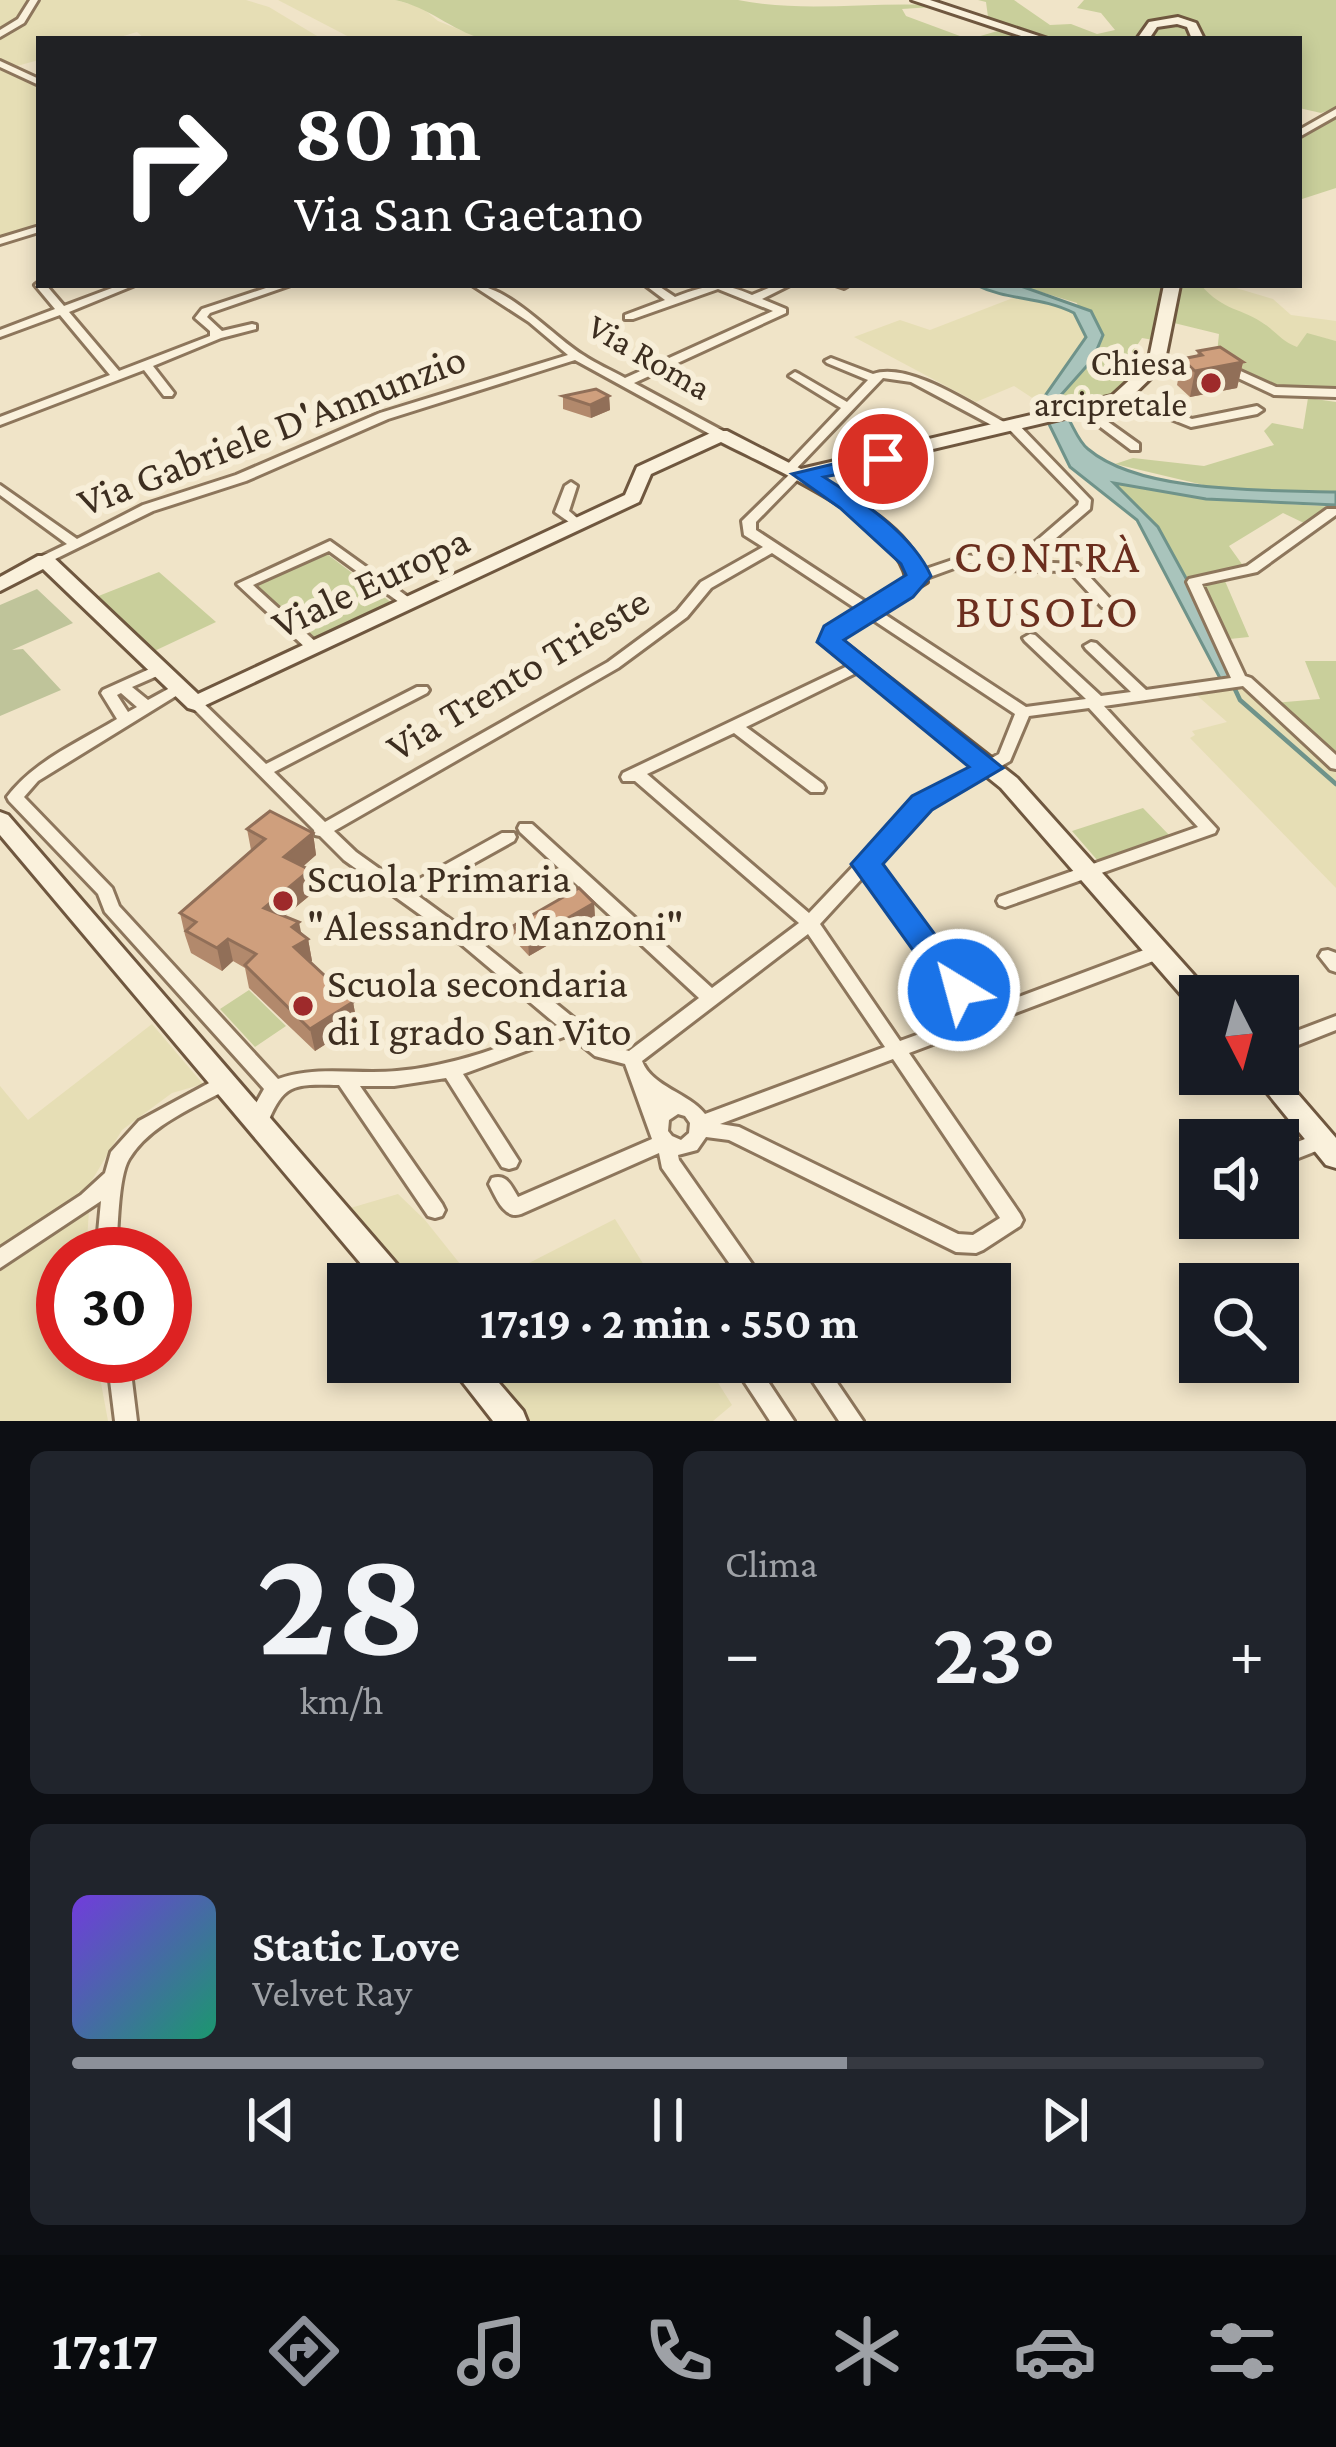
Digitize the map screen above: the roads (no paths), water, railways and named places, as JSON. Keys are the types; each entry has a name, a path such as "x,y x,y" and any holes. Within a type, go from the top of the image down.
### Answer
{"main road":[{"path":"918,0 1032,36"},
{"path":"1144,36 1154,24 1178,20 1192,25 1197,36"},
{"path":"797,472 1086,410 1125,396 1156,365 1171,288"},
{"name":"Viale Europa","path":"187,695 314,647 633,498 643,471 721,435"},
{"name":"Via Roma","path":"721,435 848,503 915,568"},
{"path":"45,560 187,695"},
{"name":"Via Gabriele D'Annunzio","path":"0,586 45,560"},
{"path":"915,568 904,591 830,636 833,646 1026,800 1179,976"},
{"path":"0,820 378,1263"},
{"path":"1283,1095 1329,1148"},
{"path":"480,1383 512,1421"}],"street":[{"path":"0,34 21,21 34,0"},
{"path":"0,64 36,81"},
{"path":"1302,132 1336,112"},
{"path":"0,245 36,230"},
{"path":"0,245 28,240"},
{"path":"44,288 117,376"},
{"path":"0,334 122,288"},
{"path":"185,316 277,288"},
{"name":"Via Roma","path":"488,288 576,356 721,435"},
{"path":"656,288 678,298"},
{"path":"669,288 678,298"},
{"path":"629,317 709,288"},
{"path":"626,382 782,314 726,288"},
{"path":"754,298 778,288"},
{"path":"203,313 219,335"},
{"path":"0,421 219,335 252,327"},
{"name":"Via Gabriele D'Annunzio","path":"45,560 148,508 241,478 383,416 576,356"},
{"path":"831,361 873,378 900,374 1007,425 1085,500 1016,566"},
{"path":"1156,365 1216,364 1274,391 1336,393"},
{"path":"146,365 168,393"},
{"path":"795,376 846,406"},
{"path":"873,378 797,472 749,521 749,532 1023,712 1240,681 1254,686 1336,764"},
{"path":"1125,396 1191,423 1257,410"},
{"path":"1086,410 1136,447"},
{"path":"571,486 562,512 576,524"},
{"path":"0,489 73,542"},
{"path":"1240,681 1194,582 1252,569 1332,512"},
{"path":"314,647 244,584 330,545 407,602"},
{"name":"Via Trento Trieste","path":"321,831 614,665 682,614 706,585 772,547"},
{"path":"915,568 967,559 1073,568 1107,604"},
{"path":"1005,901 1204,834 1210,823 1030,638"},
{"path":"1090,646 1141,694"},
{"path":"741,1263 669,1162 665,1112 732,1133 968,1245 1013,1220 810,923 632,775 859,666"},
{"path":"124,717 108,693 158,670"},
{"path":"122,686 146,706"},
{"path":"266,770 422,690"},
{"path":"276,1090 111,908 106,892 15,797 32,777 146,706 187,695 266,770 321,831 601,1051 632,1059 668,1138"},
{"path":"632,1059 810,923 922,803 989,768 1010,751 1023,712"},
{"path":"735,726 817,788"},
{"path":"526,828 711,998"},
{"path":"404,895 508,837"},
{"path":"866,864 979,1016"},
{"path":"499,1184 514,1208 697,1121 1158,952"},
{"path":"1299,1038 1336,1023"},
{"path":"260,1122 268,1095 314,1078 397,1079 451,1069 572,1026"},
{"path":"451,1069 509,1161"},
{"path":"644,1079 697,1121"},
{"path":"346,1080 435,1210"},
{"path":"107,1227 108,1196 118,1158 146,1126 224,1082"},
{"path":"1299,1154 1329,1148"},
{"path":"0,1259 88,1201 114,1177"},
{"path":"121,1383 126,1421"},
{"path":"757,1383 783,1421"},
{"path":"826,1383 852,1421"}],"water":[{"path":"984,288 1026,288 1091,311 1103,335 1093,359 1061,395 1063,410 1044,413 1040,403 1086,337 1074,313"},
{"path":"1068,418 1088,449 1140,474 1207,487 1336,492 1336,505 1206,499 1114,483 1158,527 1240,677 1221,680 1137,520 1070,467 1048,422"}],"waterway":[{"path":"1233,685 1240,700 1336,784"}],"place":[{"name":"Chiesa arcipretale","path":"1211,383"},
{"name":"Scuola Primaria \"Alessandro Manzoni\"","path":"283,901"},
{"name":"Scuola secondaria di I grado San Vito","path":"303,1006"}],"district":[{"name":"CONTRÀ BUSOLO","path":"1048,582"}]}
